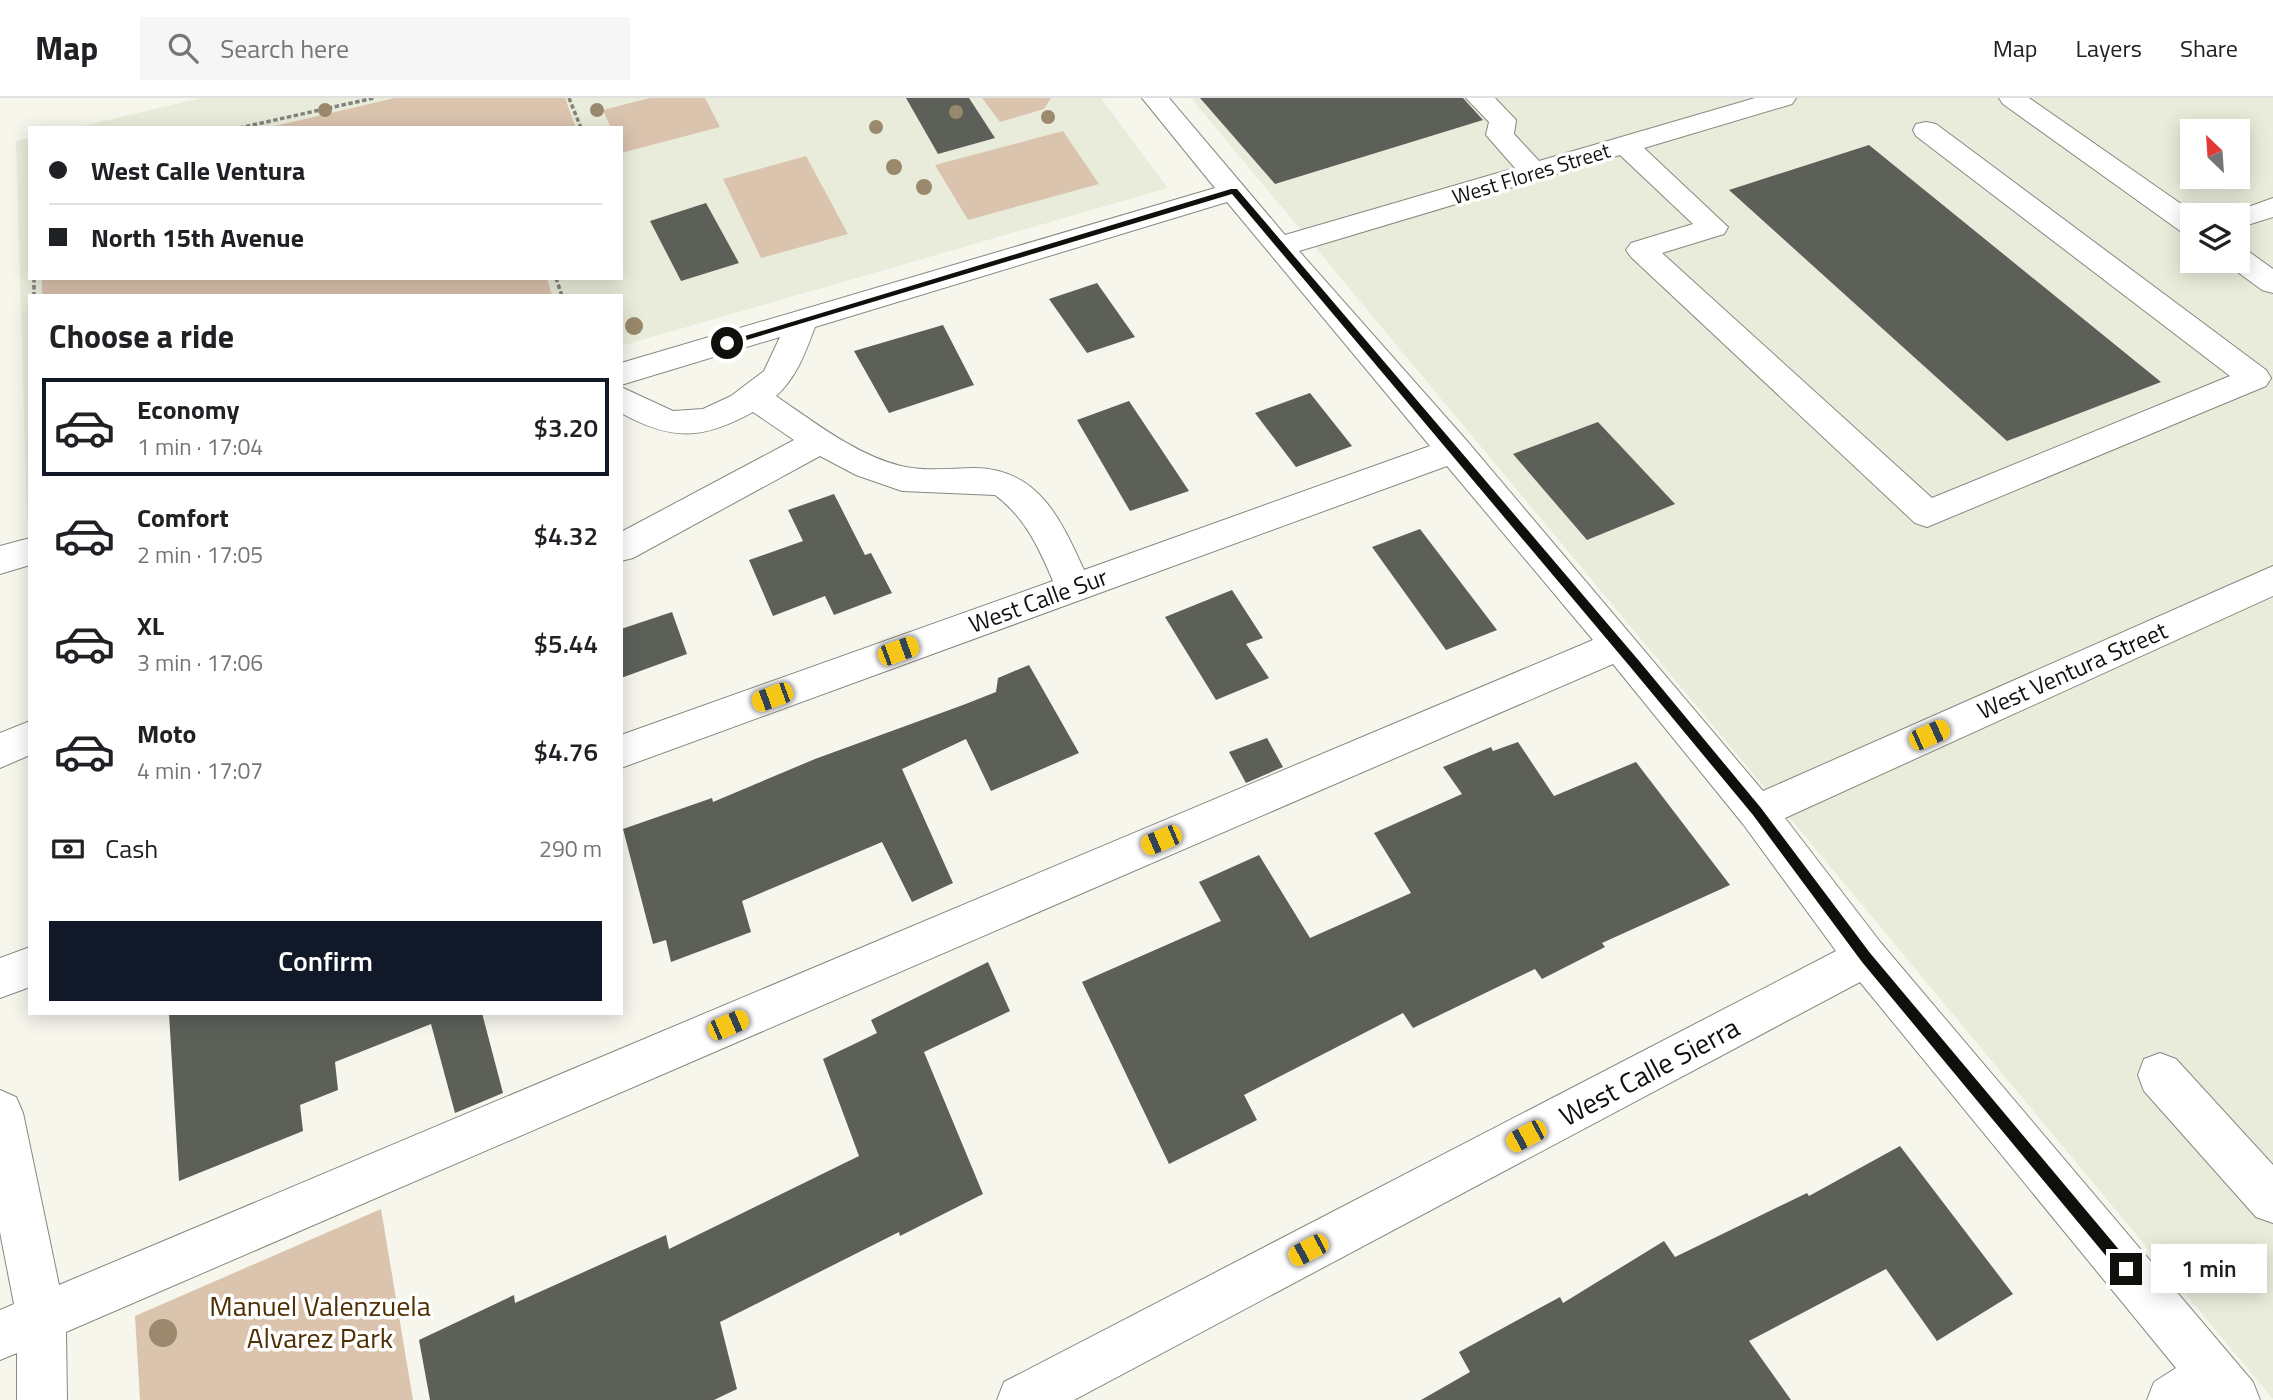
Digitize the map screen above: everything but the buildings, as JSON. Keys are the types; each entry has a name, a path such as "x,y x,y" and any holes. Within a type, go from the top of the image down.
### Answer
{"street":[{"path":"1155,98 1619,645 1757,812 1866,957 2224,1387 2172,1400"},
{"path":"1479,98 1503,121 1500,135 1533,172"},
{"name":"West Flores Street","path":"1279,247 1783,98"},
{"path":"2012,98 2180,217"},
{"path":"1625,145 1714,227 1641,250 1927,514 2255,378 1926,130"},
{"path":"623,373 1234,191"},
{"path":"2250,215 2273,206"},
{"path":"2250,267 2273,283"},
{"path":"623,399 655,417 678,424 715,417 753,396 777,377 802,320"},
{"path":"753,396 819,442 887,475 918,481 971,481 1005,485 1022,498 1045,528 1074,586"},
{"path":"623,547 819,442"},
{"name":"West Calle Sur","path":"623,751 1455,450"},
{"path":"0,560 28,552"},
{"name":"West Ventura Street","path":"1757,812 2273,580"},
{"path":"20,1327 1619,645"},
{"path":"0,751 28,738"},
{"name":"West Calle Sierra","path":"1022,1400 1866,957"},
{"path":"0,978 28,969"},
{"path":"2160,1074 2273,1200"},
{"path":"0,1114 20,1327 42,1400"}],"path":[{"path":"248,126 374,98"},
{"path":"569,98 580,126"}],"shaded area":[{"path":"201,98 1101,98 1168,188 623,345 623,294 28,294 27,519 16,141 28,138 28,280 623,280 623,126 82,126"},
{"path":"1191,98 2273,98 2273,1399"}],"green space":[{"path":"395,98 565,98 575,126 275,126"},
{"path":"650,98 705,98 720,127 623,152 623,126 610,126 603,110"},
{"path":"982,98 1051,98 1044,109 1000,122"},
{"path":"1063,131 1099,184 968,220 935,165"},
{"path":"806,156 848,234 761,258 723,179"},
{"path":"42,280 548,280 551,294 42,294"},
{"name":"Manuel Valenzuela Alvarez Park","path":"381,1209 413,1400 140,1400 135,1316"}],"route":[{"path":"727,343 1234,191 1279,247 1455,450 1757,812 1866,957 2126,1269"}]}
